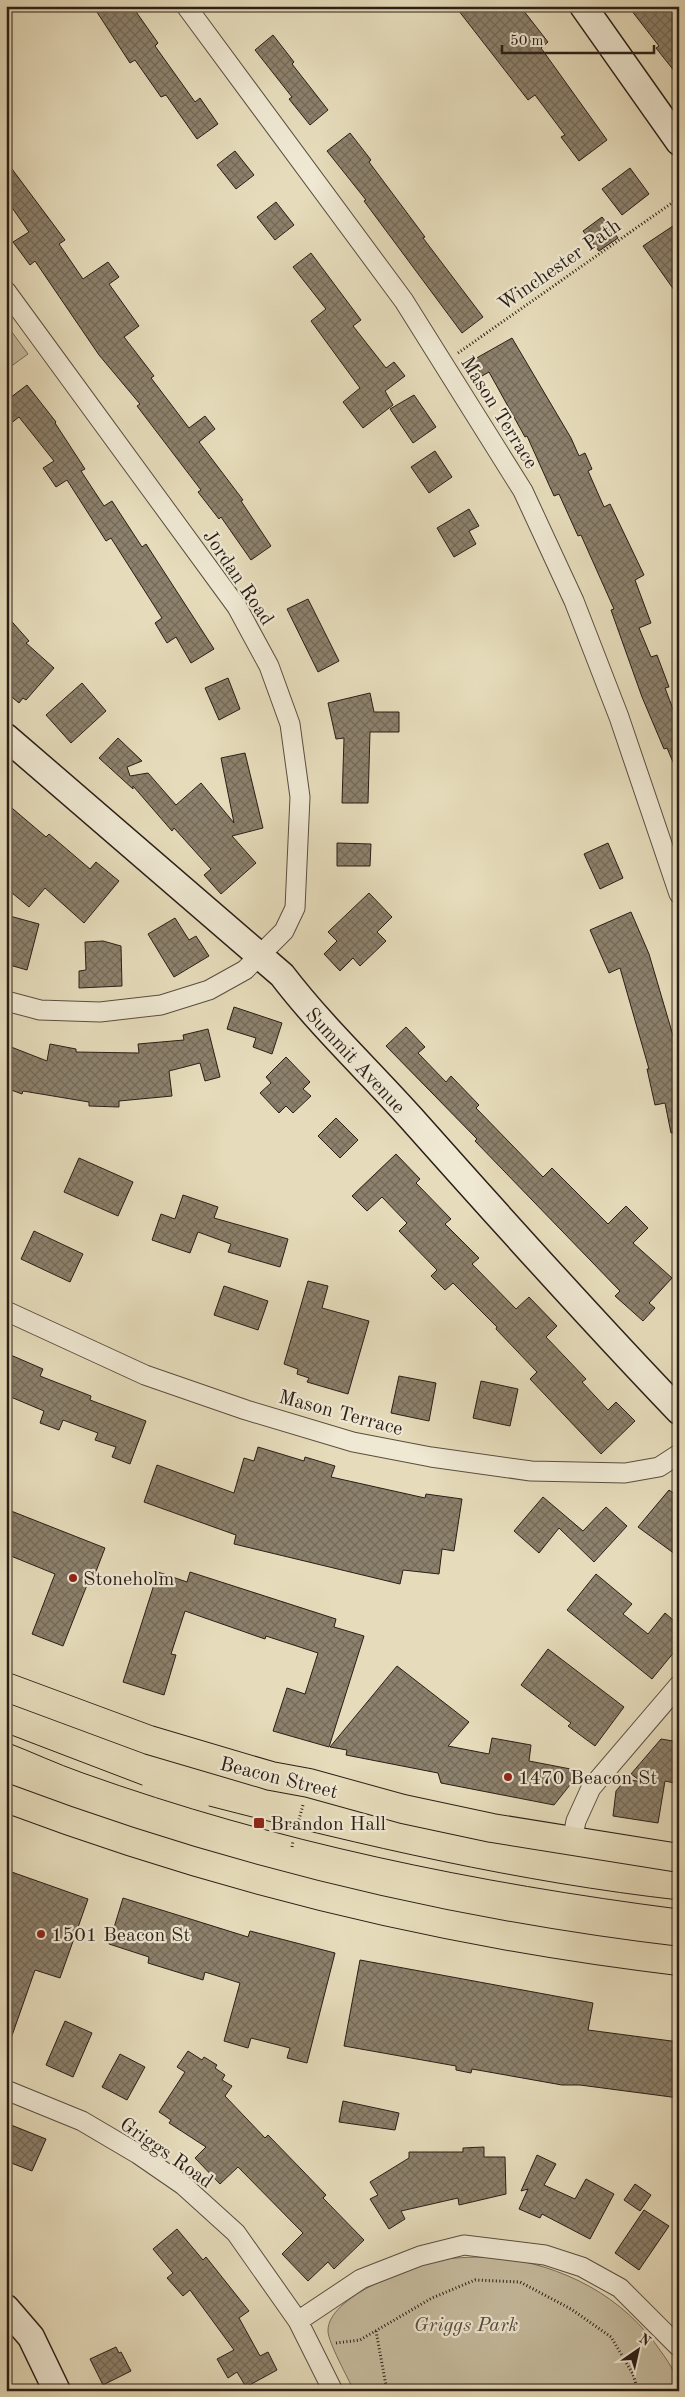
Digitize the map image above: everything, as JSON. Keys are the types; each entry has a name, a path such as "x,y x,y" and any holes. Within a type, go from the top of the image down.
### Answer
{"main road":[{"name":"Beacon Street","path":"6,1687 149,1740 271,1776 309,1783 419,1813 492,1828 679,1858"},
{"path":"6,1798 126,1842 314,1896 521,1939 679,1961"}],"street":[{"name":"Mason Terrace","path":"186,6 404,301 523,491 574,602 619,718 679,894"},
{"path":"582,6 679,142"},
{"name":"Jordan Road","path":"6,291 237,607 269,666 290,724 300,797 295,908 284,932 245,970 209,990 161,1005 100,1012 40,1010 6,1001"},
{"name":"Summit Avenue","path":"6,737 282,975 310,1012 404,1111 580,1307 679,1411"},
{"name":"Mason Terrace","path":"6,1311 145,1375 246,1410 353,1442 431,1457 550,1472 625,1473 658,1467 679,1454"},
{"path":"572,1841 582,1806 595,1782 679,1685"},
{"name":"Griggs Road","path":"6,2090 82,2121 138,2154 183,2186 236,2234 298,2321 334,2391"},
{"path":"298,2321 360,2279 420,2256 464,2245 546,2255 582,2267 620,2288 679,2347"},
{"path":"6,2308 31,2337 57,2391"}],"path":[{"name":"Winchester Path","path":"457,354 679,198"},
{"path":"298,1823 299,1817"},
{"path":"292,1847 293,1840"},
{"path":"336,2343 360,2340 432,2298 475,2280 520,2282 571,2310 611,2337 633,2374 638,2391"},
{"path":"376,2331 387,2391"},
{"path":"668,2391 679,2382"}],"green space":[{"path":"6,324 28,354 6,370"},
{"name":"Griggs Park","path":"496,2257 545,2267 590,2287 610,2300 647,2333 671,2366 676,2376 679,2391 354,2391 335,2351 328,2331 331,2318 341,2306 355,2295 373,2285 426,2263 453,2258"}],"building":[{"path":"93,6 132,6 158,43 155,46 195,102 200,98 218,124 197,139 166,95 161,97 135,60 130,63"},
{"path":"455,6 520,6 548,42 541,48 607,140 579,161 561,137 565,135 535,95 528,100"},
{"path":"628,6 679,6 679,77 656,48 659,46"},
{"path":"273,35 294,62 292,64 328,110 310,125 289,99 292,97 255,50"},
{"path":"350,133 371,160 369,162 425,237 423,238 483,317 462,333 364,201 366,200 327,151"},
{"path":"235,151 254,175 236,189 217,165"},
{"path":"6,161 65,240 59,244 83,279 108,262 119,277 109,284 139,326 124,337 154,376 151,378 189,428 205,416 215,429 199,442 243,500 241,501 271,546 251,560 221,517 219,519 198,492 201,490 137,406 140,404 99,355 35,261 30,265 13,242 29,232 6,199"},
{"path":"630,168 649,194 622,215 602,189"},
{"path":"276,202 294,225 275,240 257,217"},
{"path":"602,217 618,238 599,251 583,231"},
{"path":"679,222 679,297 643,246"},
{"path":"311,253 361,320 353,326 386,368 394,362 405,376 385,391 393,405 363,428 343,402 360,388 311,321 326,309 293,267"},
{"path":"512,338 571,438 579,456 585,453 592,469 588,471 604,507 610,504 644,575 635,580 651,623 639,628 651,657 657,655 669,687 665,688 679,725 679,776 667,748 664,749 642,697 611,610 614,609 581,535 578,536 559,494 554,496 527,436 525,437 489,372 482,376 473,360"},
{"path":"27,385 56,422 85,469 81,471 104,506 112,501 142,547 146,544 214,649 191,663 176,637 167,643 155,623 162,618 111,538 106,541 67,480 56,487 43,468 54,461 19,417 6,427 6,401"},
{"path":"414,395 436,427 413,443 390,409"},
{"path":"435,451 452,477 429,493 411,467"},
{"path":"469,509 479,526 469,531 476,544 454,557 437,528"},
{"path":"308,599 339,661 318,672 287,609"},
{"path":"6,615 29,641 26,643 54,668 26,700 23,698 19,703 6,692"},
{"path":"228,678 240,709 219,720 205,688"},
{"path":"82,683 106,711 71,743 46,715"},
{"path":"370,693 374,712 399,712 399,732 370,732 368,803 342,803 344,738 336,739 328,703"},
{"path":"118,738 142,761 127,767 130,776 148,773 176,805 201,783 234,823 221,758 245,753 263,828 232,836 256,863 221,894 204,875 211,869 174,828 172,831 133,786 133,789 99,758"},
{"path":"6,803 46,837 49,834 90,869 96,862 119,881 84,923 45,888 29,907 6,888"},
{"path":"337,843 371,844 370,866 337,866"},
{"path":"608,843 623,878 600,889 584,854"},
{"path":"369,893 392,917 377,932 386,941 360,966 353,958 340,971 324,954 337,941 328,932"},
{"path":"631,912 649,954 679,1056 679,1132 671,1133 665,1103 655,1105 647,1069 649,1069 620,968 609,973 590,930"},
{"path":"6,915 39,924 27,970 6,964"},
{"path":"175,918 189,940 196,936 209,956 174,977 148,934"},
{"path":"103,941 121,946 122,986 79,988 79,971 86,970 85,942"},
{"path":"234,1007 282,1023 272,1054 253,1047 256,1038 227,1029"},
{"path":"406,1027 425,1047 418,1053 446,1082 451,1076 479,1105 476,1108 543,1177 552,1168 608,1224 626,1206 648,1228 633,1243 672,1278 649,1303 655,1308 643,1321 615,1296 620,1291 475,1141 477,1139 386,1046"},
{"path":"208,1029 220,1077 205,1081 200,1063 169,1071 172,1096 119,1101 119,1107 89,1106 89,1102 23,1091 22,1094 6,1088 6,1045 47,1061 50,1044 76,1049 76,1052 139,1053 138,1044 184,1040 183,1035"},
{"path":"286,1057 310,1082 303,1089 311,1096 293,1113 286,1106 279,1113 260,1093 271,1083 266,1077"},
{"path":"336,1118 358,1140 340,1158 318,1136"},
{"path":"396,1154 420,1179 416,1183 451,1219 445,1224 479,1258 472,1264 516,1309 529,1297 557,1326 546,1337 586,1379 582,1382 608,1410 616,1402 635,1421 601,1454 530,1379 537,1372 496,1329 497,1327 453,1283 445,1290 431,1276 437,1270 399,1231 407,1223 382,1197 367,1211 352,1196"},
{"path":"79,1158 133,1182 118,1216 64,1192"},
{"path":"183,1195 218,1207 214,1218 288,1239 280,1267 228,1252 231,1244 198,1232 190,1253 152,1240 161,1214 175,1219"},
{"path":"34,1231 83,1254 70,1282 21,1259"},
{"path":"308,1281 328,1286 322,1308 369,1321 348,1394 307,1382 309,1378 297,1374 298,1369 284,1364"},
{"path":"224,1286 268,1301 258,1330 214,1315"},
{"path":"6,1353 43,1369 40,1376 91,1396 90,1400 146,1421 130,1464 112,1457 116,1447 95,1440 98,1433 63,1420 59,1430 40,1423 44,1411 6,1395"},
{"path":"399,1376 436,1383 429,1421 391,1413"},
{"path":"481,1381 518,1389 510,1426 473,1418"},
{"path":"258,1447 304,1461 305,1457 335,1466 331,1477 425,1498 426,1494 462,1499 454,1551 442,1549 439,1574 403,1570 400,1584 234,1544 236,1535 144,1502 157,1465 234,1493 244,1458 254,1461"},
{"path":"669,1490 679,1497 679,1557 638,1527"},
{"path":"543,1497 583,1531 606,1507 627,1526 594,1562 559,1528 539,1553 514,1531"},
{"name":"Stoneholm","path":"6,1509 105,1548 90,1587 87,1585 63,1646 32,1634 55,1574 6,1554"},
{"path":"158,1572 187,1582 190,1572 336,1619 334,1627 364,1636 329,1747 273,1731 287,1688 305,1694 318,1653 266,1636 265,1639 185,1611 171,1654 176,1655 164,1695 123,1682"},
{"path":"596,1574 632,1604 623,1614 648,1634 665,1613 679,1625 679,1646 652,1679 567,1610"},
{"path":"548,1649 624,1707 595,1746 568,1726 571,1723 521,1685"},
{"path":"397,1666 469,1722 448,1746 489,1754 492,1738 531,1745 529,1761 581,1771 554,1805 441,1783 438,1773 346,1755 347,1750 330,1747"},
{"path":"661,1739 679,1742 679,1784 665,1781 658,1823 613,1816 616,1791 626,1779 642,1782 631,1774"},
{"name":"1501 Beacon St","path":"6,1870 88,1899 60,1978 35,1970 9,2044 6,2043"},
{"path":"123,1898 248,1937 250,1931 335,1953 307,2063 287,2058 290,2048 251,2038 248,2048 224,2041 240,1983 205,1972 203,1980 148,1963 149,1957 109,1944"},
{"path":"360,1960 593,2003 588,2030 679,2042 679,2098 580,2085 562,2085 472,2069 471,2073 456,2070 456,2066 344,2046"},
{"path":"65,2021 92,2033 73,2077 46,2065"},
{"path":"188,2051 202,2060 204,2057 217,2065 215,2068 225,2075 222,2080 232,2086 225,2096 265,2138 268,2135 302,2170 326,2195 323,2198 364,2240 334,2269 328,2262 308,2281 282,2254 303,2233 238,2167 220,2184 195,2158 206,2147 169,2123 171,2120 159,2112 185,2072 177,2067"},
{"path":"120,2054 145,2067 127,2100 102,2087"},
{"path":"343,2101 399,2113 395,2130 339,2122"},
{"path":"6,2123 46,2139 32,2171 6,2161"},
{"path":"484,2147 484,2157 505,2157 506,2194 459,2205 458,2198 401,2211 405,2219 389,2229 370,2199 378,2195 370,2182 409,2158 409,2152 463,2152 463,2148"},
{"path":"537,2155 556,2164 544,2185 575,2199 586,2179 614,2194 590,2239 542,2214 540,2218 519,2209 528,2189 521,2191"},
{"path":"635,2184 651,2195 640,2211 624,2200"},
{"path":"644,2210 669,2226 639,2270 615,2253"},
{"path":"177,2229 203,2260 206,2257 249,2311 239,2318 260,2356 268,2352 277,2370 246,2387 237,2372 228,2378 217,2359 234,2350 190,2290 183,2296 167,2278 173,2273 153,2249"},
{"path":"116,2347 119,2353 121,2352 131,2371 103,2385 90,2359"}],"tram line":[{"path":"6,1733 142,1785"},
{"path":"6,1742 73,1769 156,1798 229,1820 303,1839 452,1873 603,1899 679,1909"},
{"path":"209,1806 384,1849 501,1873 679,1900"}],"place":[{"name":"Stoneholm","path":"73,1578"},
{"name":"1470 Beacon St","path":"508,1777"},
{"name":"Brandon Hall","path":"259,1823"},
{"name":"1501 Beacon St","path":"41,1934"}]}
